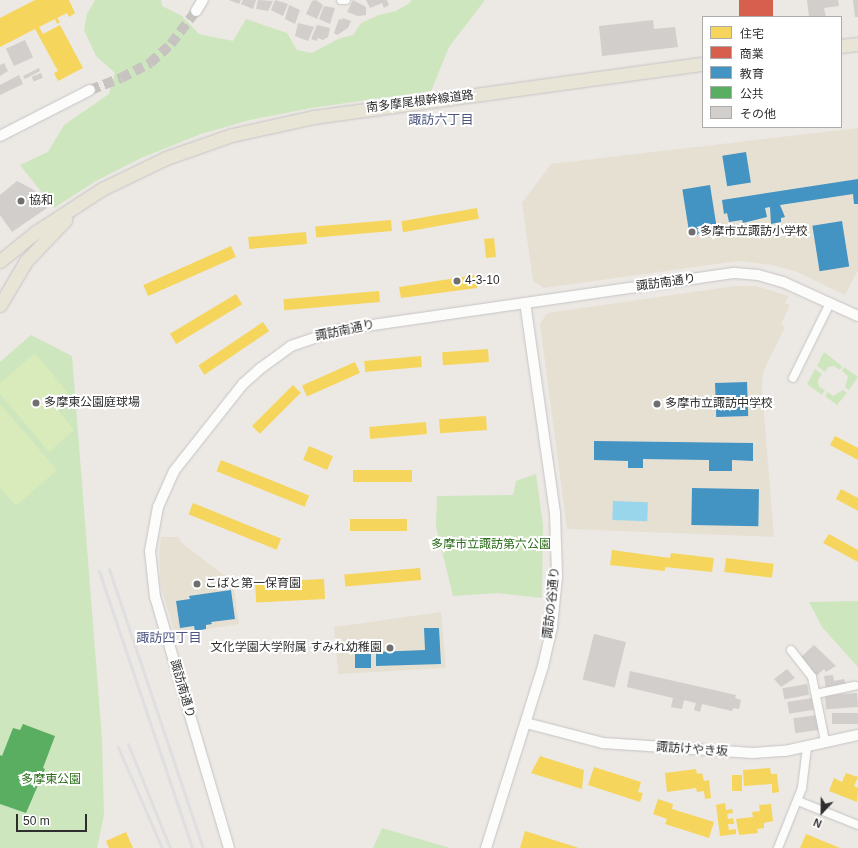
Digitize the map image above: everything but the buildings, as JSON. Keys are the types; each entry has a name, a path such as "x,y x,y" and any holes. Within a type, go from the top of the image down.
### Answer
{"main road":[{"path":"842,46 858,44"},
{"name":"南多摩尾根幹線道路","path":"0,261 36,232 102,189 166,158 232,135 285,122 388,106 702,64"},
{"name":"南多摩尾根幹線道路","path":"0,305 18,273 44,241 75,210 102,189"}],"street":[{"path":"196,11 203,0"},
{"path":"341,0 346,0"},
{"path":"0,136 90,90"},
{"name":"諏訪南通り","path":"228,848 152,579 152,532 158,507 174,471 243,384 261,368 292,346 338,330 735,273 771,278 858,316"},
{"name":"諏訪の谷通り","path":"486,848 526,723 543,666 552,627 557,550 555,512 525,303"},
{"path":"793,378 830,303"},
{"path":"791,650 812,677 825,742"},
{"path":"816,694 855,686"},
{"name":"諏訪けやき坂","path":"526,723 603,743 752,754 807,747 858,735"},
{"path":"778,848 798,801 805,778 807,747"},
{"path":"798,801 858,825"}],"shaded area":[{"name":"多摩市立諏訪小学校","path":"858,128 858,270 845,295 795,271 772,265 738,261 544,288 533,281 522,203 551,164"},
{"name":"多摩市立諏訪中学校","path":"735,286 756,286 789,296 785,303 790,305 781,324 785,327 763,372 762,389 774,537 567,529 540,324 547,313"},
{"name":"こばと第一保育園","path":"161,537 178,537 183,544 233,582 239,624 175,634 161,587 159,552"},
{"name":"文化学園大学附属 すみれ幼稚園","path":"441,612 446,668 338,674 334,627"}],"green space":[{"path":"95,0 161,0 162,6 182,16 199,34 233,41 246,19 287,33 297,50 312,53 338,39 353,35 361,23 379,15 396,11 410,3 411,0 485,0 449,47 431,91 311,108 250,120 201,134 141,158 96,181 54,208 20,165 48,152 64,125 109,94 115,73 96,56 84,30 87,14"},
{"name":"多摩東公園","path":"31,335 72,356 102,739 104,815 97,848 0,848 0,362"},
{"path":"824,352 842,366 840,370 834,366 828,367 825,372 817,366"},
{"name":"多摩東公園庭球場","path":"35,353 71,397 57,409 74,430 49,452 0,394 0,383"},
{"path":"844,367 858,377 849,390 845,387 848,376 842,371"},
{"path":"815,369 822,374 818,380 819,387 825,390 822,395 807,384"},
{"path":"843,390 847,393 837,405 825,396 828,392 833,396"},
{"name":"多摩東公園庭球場","path":"0,404 57,470 16,506 0,487"},
{"name":"多摩市立諏訪第六公園","path":"536,474 543,526 542,598 497,593 453,596 436,527 437,496 513,495 516,481"},
{"path":"858,601 858,667 822,627 809,602"},
{"path":"382,828 406,835 450,848 373,848"}],"water":[{"path":"613,501 648,502 647,521 612,520"}],"tunnel":[{"path":"90,90 121,78 150,63 171,44 196,11"}],"railway":[{"path":"109,569 203,848"},
{"path":"99,571 192,848"},
{"path":"128,744 170,848"},
{"path":"118,747 162,848"}],"place":[{"name":"協和","path":"21,201"},
{"name":"多摩市立諏訪小学校","path":"692,232"},
{"name":"4-3-10","path":"457,281"},
{"name":"多摩東公園庭球場","path":"36,403"},
{"name":"多摩市立諏訪中学校","path":"657,404"},
{"name":"こばと第一保育園","path":"197,584"},
{"name":"文化学園大学附属 すみれ幼稚園","path":"390,648"}],"district":[{"name":"諏訪六丁目","path":"441,120"},
{"name":"諏訪四丁目","path":"169,638"}]}
